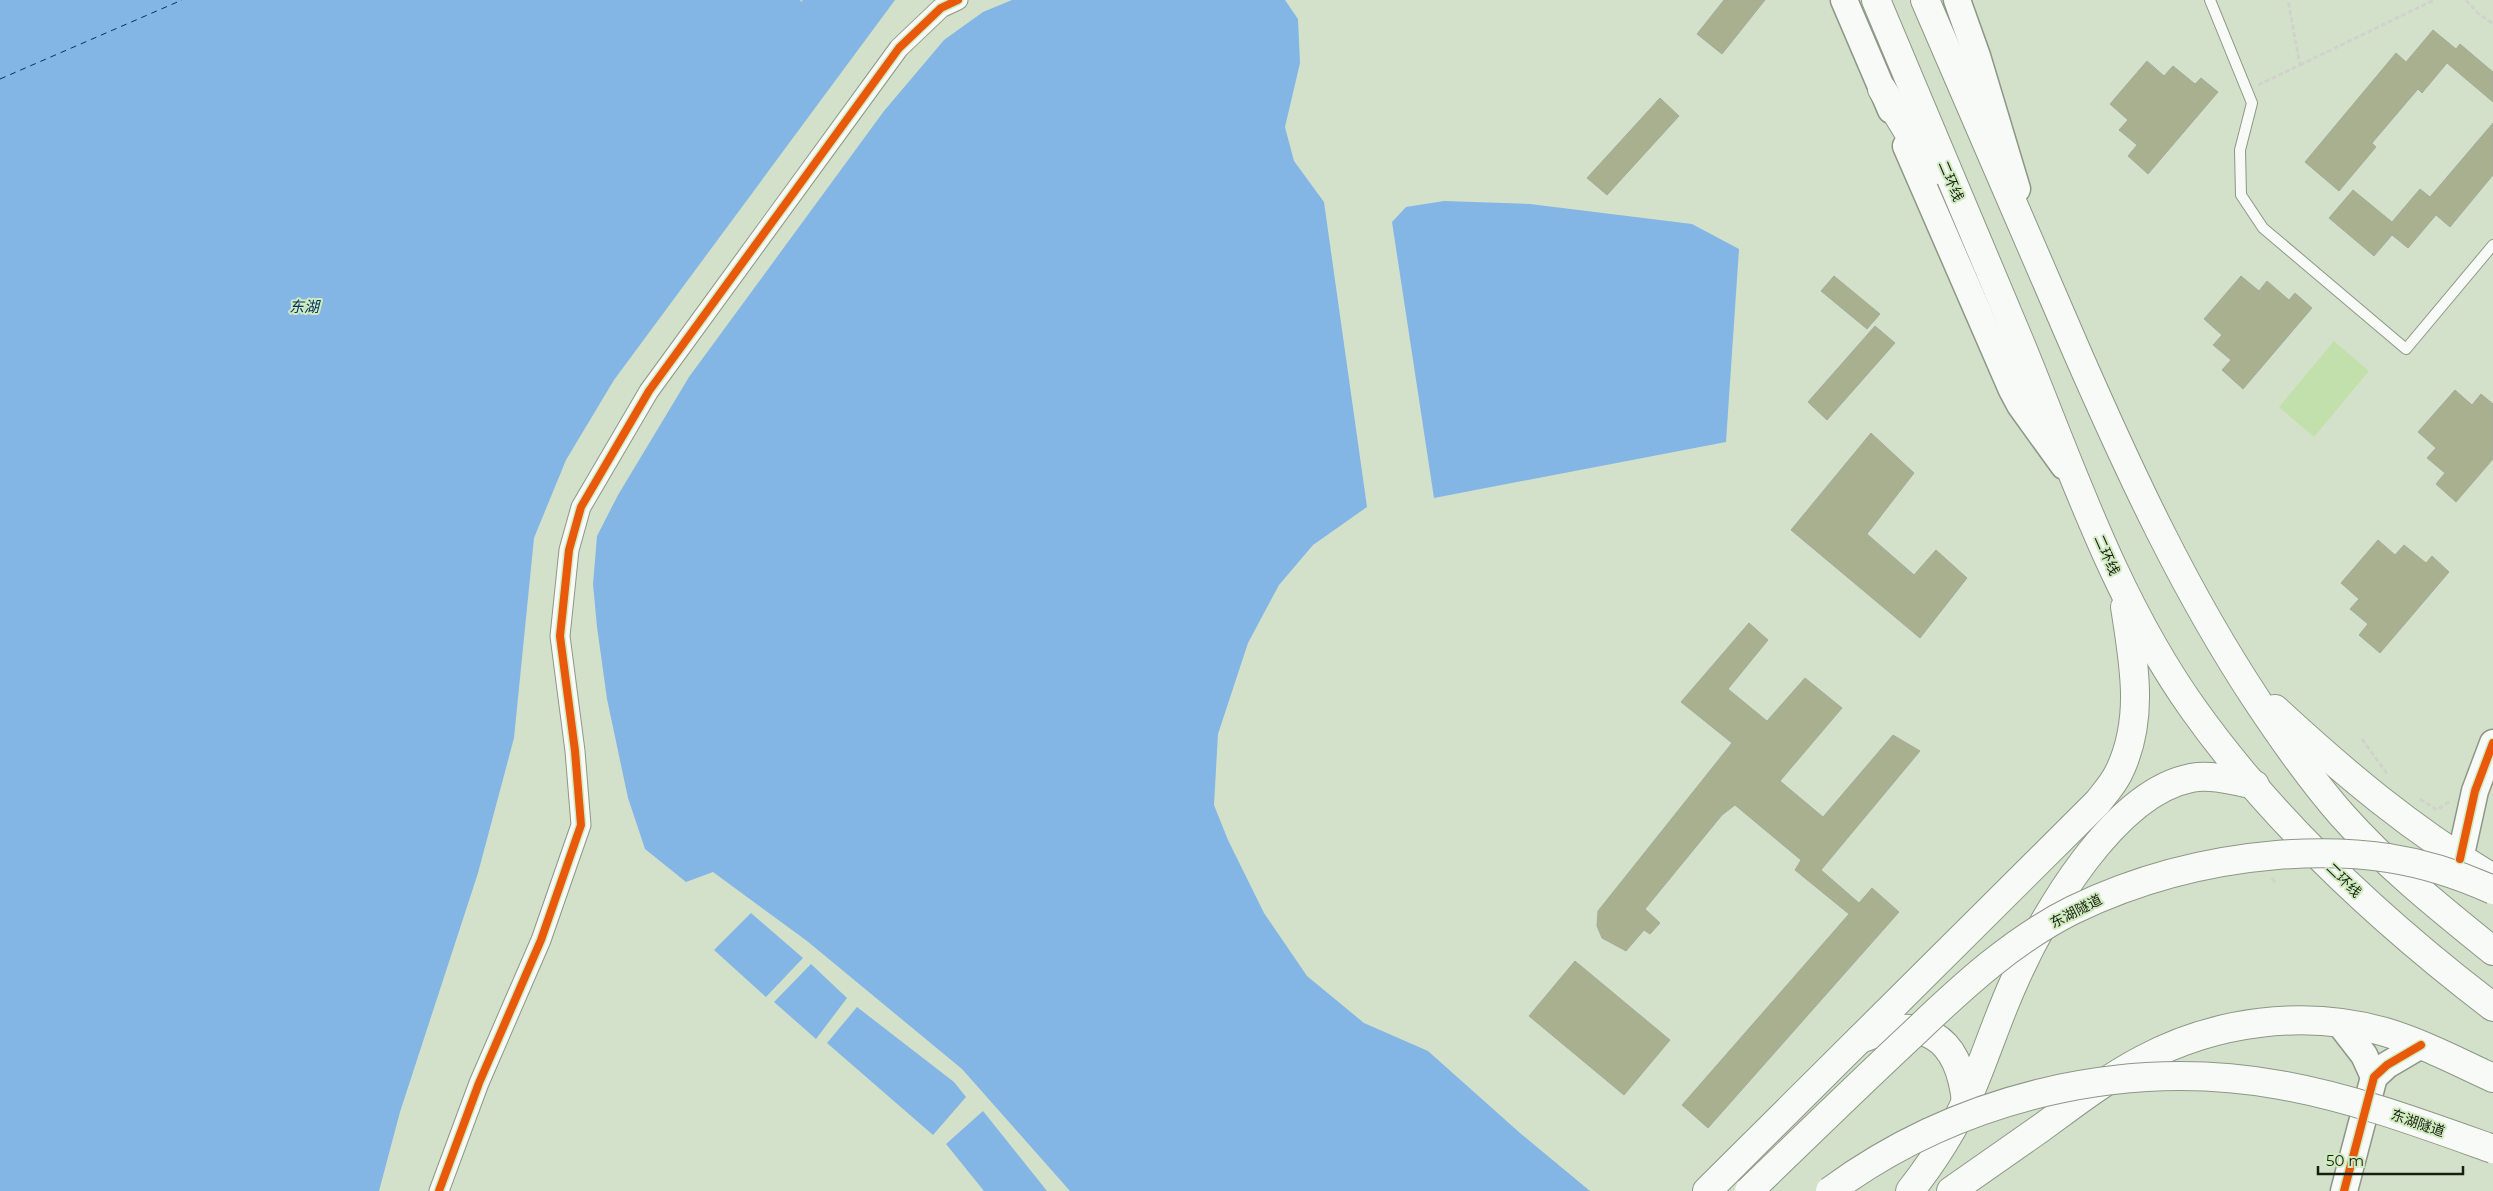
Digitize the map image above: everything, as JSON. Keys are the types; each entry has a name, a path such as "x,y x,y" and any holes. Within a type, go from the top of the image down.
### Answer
{"highway":[{"name":"二环线","path":"1876,0 2018,338 2076,483 2122,589 2193,709 2297,834 2430,959 2493,1007"},
{"path":"1925,0 2120,450 2194,598 2294,757 2342,816 2394,867 2493,951"},
{"path":"1882,89 1977,244"},
{"path":"1707,1191 2098,802 2118,775 2128,750 2134,726 2136,700 2134,670 2122,589"},
{"path":"2242,677 2368,792 2411,826 2460,859 2493,878"},
{"path":"1910,1191 1952,1129 1966,1102 2014,980 2035,939 2081,865 2107,833 2131,809 2153,792 2171,783 2194,777 2222,779 2255,785"},
{"name":"东湖隧道","path":"1749,1191 1960,990 2015,945 2072,911 2132,885 2189,868 2241,858 2321,852 2404,859 2456,873 2493,890"},
{"path":"1951,1191 2113,1076 2170,1046 2214,1032 2255,1023 2294,1020 2340,1024 2385,1032 2420,1045 2493,1078"},
{"path":"1858,1040 1880,1031 1901,1028 1922,1030 1937,1036 1949,1047 1957,1061 1964,1080 1966,1102"},
{"name":"东湖隧道","path":"1830,1191 1887,1154 1933,1129 1976,1113 2065,1087 2165,1076 2235,1080 2315,1092 2352,1102 2493,1149"}],"main road":[{"path":"1844,0 2012,390 2020,405 2076,483"},
{"path":"1957,0 1977,56 2042,271"},
{"path":"2460,859 2475,792 2493,743"},
{"path":"2340,1024 2364,1055 2374,1077"},
{"path":"2344,1191 2374,1077 2387,1065 2420,1045"}],"street":[{"path":"439,1191 479,1083 541,940 581,825 575,751 560,636 569,550 581,506 649,392 899,48 941,8 958,0"}],"lane":[{"path":"2210,0 2252,103 2240,150 2241,195 2263,228 2406,349 2493,245"}],"path":[{"path":"2288,0 2300,65"},
{"path":"2247,91 2434,0"},
{"path":"2466,0 2478,13 2493,24"},
{"path":"2362,739 2389,776"},
{"path":"2416,796 2437,810 2455,798"}],"green space":[{"path":"2334,341 2369,371 2314,437 2279,407"}],"water":[{"name":"东湖","path":"0,0 895,0 614,380 566,460 534,538 514,738 478,873 400,1112 379,1191 0,1191"},
{"path":"1012,0 1285,0 1298,19 1300,63 1285,127 1294,161 1324,202 1367,507 1313,545 1279,585 1248,643 1218,734 1214,805 1228,840 1264,913 1307,976 1364,1023 1428,1051 1520,1133 1590,1191 1070,1191 962,1069 807,941 713,872 686,882 645,849 628,798 607,699 593,584 597,536 618,495 689,377 884,111 944,40 983,12"},
{"path":"1444,201 1530,204 1692,224 1739,249 1726,442 1434,498 1392,222 1406,207"},
{"path":"751,913 803,958 766,997 714,950"},
{"path":"811,964 847,998 816,1039 774,1002"},
{"path":"857,1007 954,1082 966,1097 933,1135 827,1043"},
{"path":"983,1111 1047,1191 984,1191 946,1144"}],"building":[{"path":"1724,0 1765,0 1722,54 1697,34"},
{"path":"2433,30 2456,49 2460,44 2493,72 2493,102 2447,63 2422,93 2418,89 2372,143 2376,147 2339,191 2305,162 2396,53 2406,62"},
{"path":"2147,61 2164,76 2173,66 2195,84 2201,78 2218,92 2148,174 2128,156 2137,145 2119,130 2128,120 2110,104"},
{"path":"1660,98 1679,116 1607,195 1587,178"},
{"path":"2493,123 2493,175 2450,227 2436,215 2408,248 2392,235 2374,256 2329,218 2353,190 2392,222 2420,189 2430,197"},
{"path":"1834,276 1880,314 1867,329 1821,291"},
{"path":"2241,276 2259,291 2267,281 2289,300 2295,293 2312,308 2243,389 2222,370 2231,360 2213,345 2222,335 2204,319"},
{"path":"1875,326 1895,343 1827,420 1808,402"},
{"path":"2455,390 2472,405 2481,394 2493,404 2493,459 2456,502 2436,484 2445,473 2427,458 2436,448 2418,432"},
{"path":"1871,433 1914,473 1867,534 1914,575 1936,550 1967,578 1920,638 1791,530"},
{"path":"2378,540 2395,555 2404,545 2426,563 2432,556 2449,572 2380,653 2359,635 2368,624 2350,609 2359,599 2341,583"},
{"path":"1749,623 1768,640 1728,689 1767,721 1805,678 1842,708 1780,781 1823,817 1893,735 1920,751 1821,870 1859,903 1872,888 1899,912 1708,1128 1682,1105 1849,914 1795,870 1801,860 1735,805 1722,815 1645,909 1660,923 1650,934 1644,930 1626,951 1602,938 1597,926 1598,911 1732,743 1681,702"},
{"path":"1575,961 1670,1040 1624,1095 1529,1016"}],"ferry route":[{"path":"0,79 182,0"}],"cycle path":[{"path":"439,1191 479,1083 541,940 581,825 575,751 560,636 569,550 581,507 649,391 899,48 941,8 958,0"},
{"path":"2460,859 2475,791 2493,743"},
{"path":"2344,1191 2374,1077 2387,1065 2421,1045"}]}
